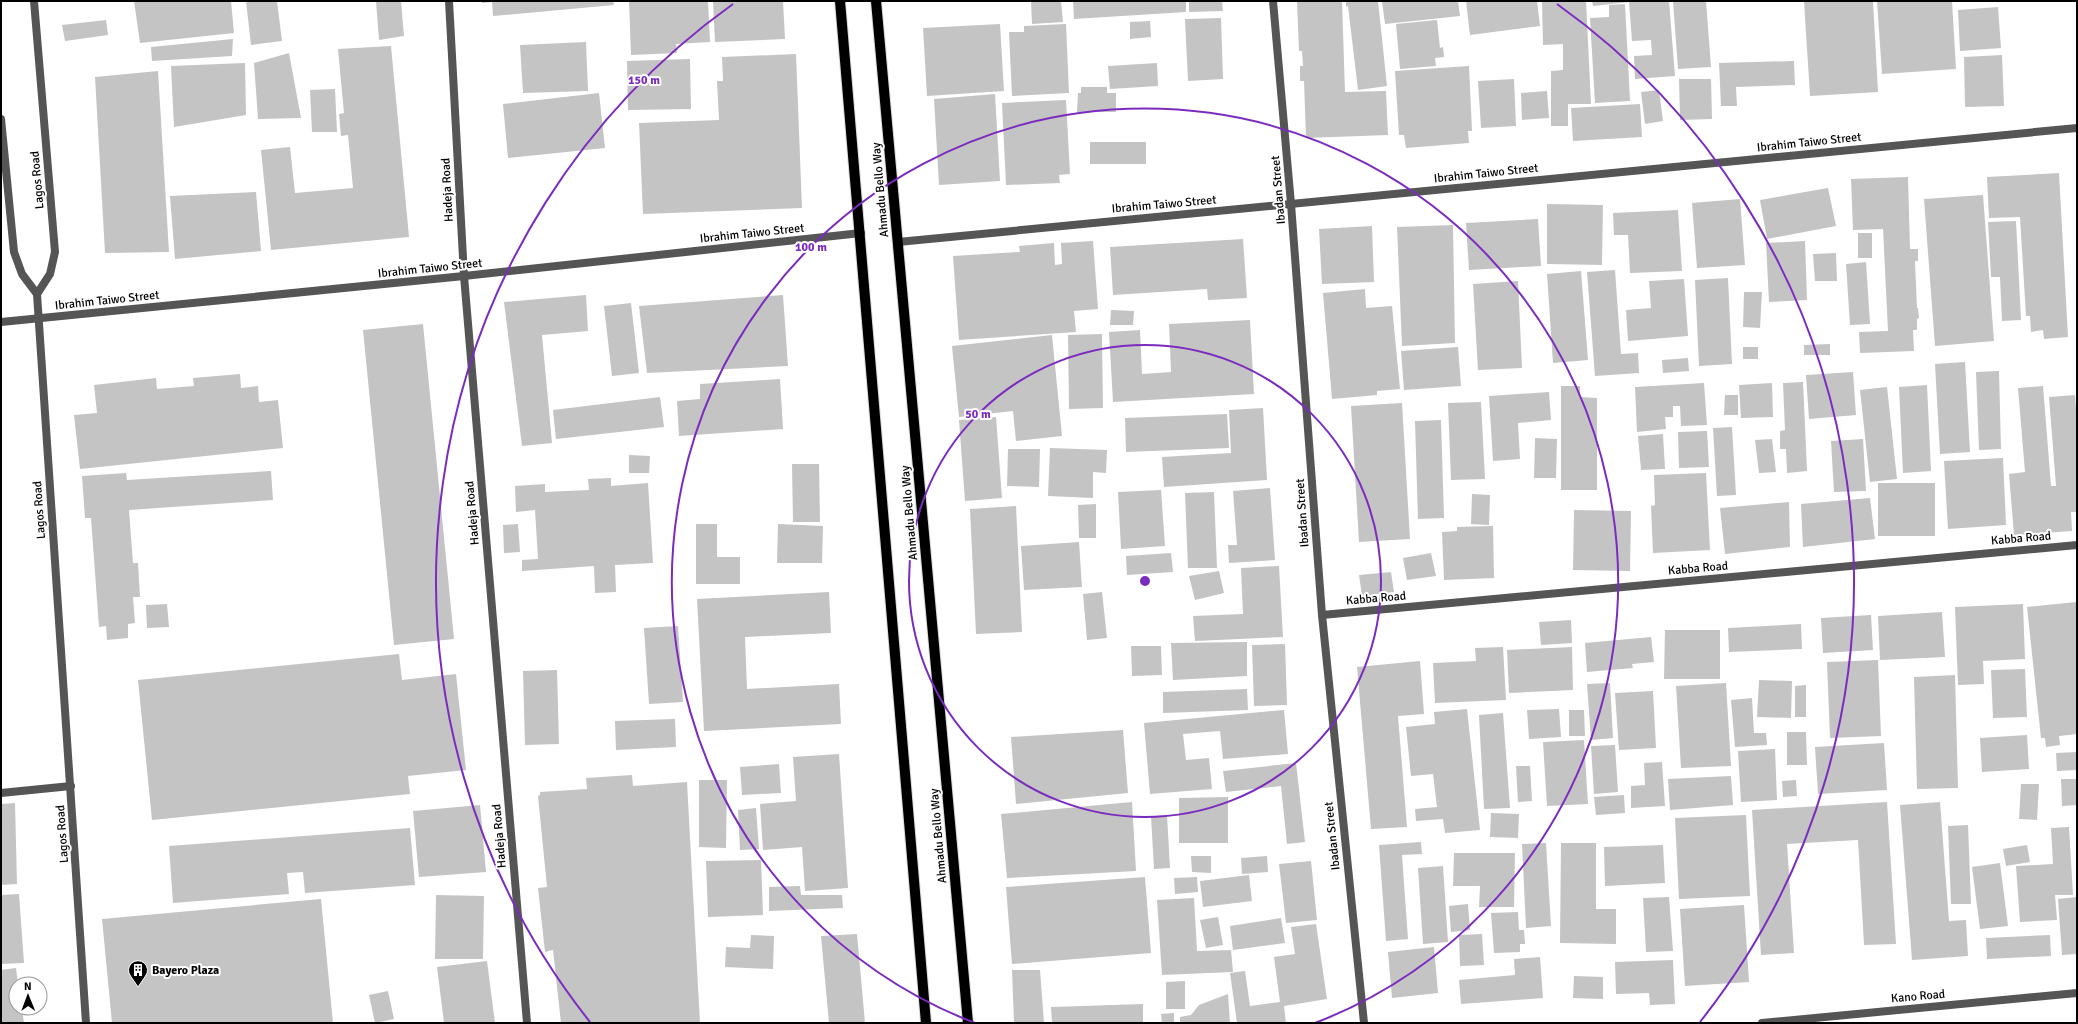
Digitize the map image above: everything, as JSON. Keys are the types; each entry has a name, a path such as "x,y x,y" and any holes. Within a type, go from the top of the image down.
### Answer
{"main road":[{"name":"Ahmadu Bello Way","path":"840,1 926,1023"},
{"name":"Ahmadu Bello Way","path":"876,1 968,1023"}],"street":[{"name":"Lagos Road","path":"34,1 56,252 50,274 37,294 38,319 86,1023"},
{"name":"Hadeja Road","path":"449,1 464,276 527,1023"},
{"name":"Ibadan Street","path":"1273,1 1291,204 1322,615 1364,1023"},
{"path":"1,119 14,252 22,274 37,294"},
{"name":"Ibrahim Taiwo Street","path":"898,242 2077,128"},
{"name":"Ibrahim Taiwo Street","path":"1,322 464,276 860,233"},
{"name":"Kabba Road","path":"1322,615 2077,545"},
{"path":"1,793 70,786"},
{"name":"Kano Road","path":"1762,1023 2077,993"}],"building":[{"path":"134,1 231,1 234,33 140,43"},
{"path":"246,1 277,1 282,41 251,45"},
{"path":"376,1 401,1 404,36 379,40"},
{"path":"482,1 613,1 614,5 493,16 492,2 482,3"},
{"path":"629,1 708,1 710,42 676,44 677,53 631,55"},
{"path":"713,1 783,1 785,39 715,42"},
{"path":"1031,1 1061,1 1063,22 1032,24"},
{"path":"1073,1 1186,1 1186,12 1074,19"},
{"path":"1189,1 1222,1 1223,11 1189,12"},
{"path":"1297,1 1342,1 1345,92 1386,91 1388,135 1306,138 1304,81 1300,81 1300,66 1303,66 1302,51 1299,51"},
{"path":"1346,1 1378,1 1387,86 1358,90 1348,6 1346,7"},
{"path":"1382,1 1458,1 1460,16 1385,24"},
{"path":"1466,1 1537,1 1540,26 1470,35"},
{"path":"1542,1 1586,1 1591,104 1568,104 1568,126 1551,126 1551,71 1563,70 1563,44 1543,45"},
{"path":"1592,1 1630,1 1630,2 1593,6"},
{"path":"1669,1 1675,76 1635,79 1634,56 1652,55 1651,40 1632,41 1629,2"},
{"path":"1673,1 1706,1 1711,67 1678,69"},
{"path":"1804,1 1873,1 1878,92 1810,96"},
{"path":"1877,1 1952,1 1956,69 1882,74"},
{"path":"1625,4 1630,101 1595,103 1590,18 1609,17 1609,5"},
{"path":"1998,7 2001,48 1960,51 1958,10"},
{"path":"1221,18 1223,79 1188,81 1185,19"},
{"path":"106,20 108,35 65,41 62,25"},
{"path":"1437,20 1440,48 1443,47 1444,57 1435,58 1436,66 1400,69 1396,24"},
{"path":"1150,21 1151,37 1130,39 1130,22"},
{"path":"1000,24 1004,91 927,96 923,28"},
{"path":"1066,24 1069,93 1012,96 1009,32 1024,32 1024,26"},
{"path":"233,39 232,56 152,61 151,47"},
{"path":"586,42 588,91 523,93 520,45"},
{"path":"391,46 409,237 271,250 261,150 290,147 295,193 353,188 348,135 341,136 339,114 344,113 338,49"},
{"path":"289,53 301,118 258,119 254,63"},
{"path":"796,54 802,208 643,214 639,123 719,120 717,81 723,81 722,57"},
{"path":"2002,55 2004,106 1965,107 1964,57"},
{"path":"690,59 691,109 628,110 627,61"},
{"path":"1794,61 1795,85 1736,87 1737,106 1721,106 1719,63"},
{"path":"245,63 246,115 174,127 171,66"},
{"path":"1157,63 1158,86 1110,89 1108,66"},
{"path":"1469,66 1472,131 1468,131 1469,143 1406,148 1404,135 1399,135 1395,71"},
{"path":"158,71 169,252 105,253 95,77"},
{"path":"1514,79 1516,126 1481,128 1478,81"},
{"path":"1679,79 1711,79 1712,119 1680,120"},
{"path":"1081,87 1107,87 1107,93 1116,93 1116,112 1077,112 1078,93 1081,93"},
{"path":"335,89 337,132 312,132 310,90"},
{"path":"1659,90 1663,121 1645,124 1641,92"},
{"path":"1547,91 1549,118 1522,120 1521,93"},
{"path":"599,93 605,148 508,158 503,104"},
{"path":"995,94 1000,181 939,185 934,99"},
{"path":"1066,100 1070,174 1059,175 1060,183 1006,185 1002,103"},
{"path":"1640,104 1642,137 1573,141 1571,108"},
{"path":"1090,142 1146,142 1146,164 1090,164"},
{"path":"2059,173 2068,337 2044,339 2043,330 2031,332 2030,316 2026,316 2020,217 1989,218 1987,177"},
{"path":"1908,177 1910,249 1918,249 1918,261 1915,261 1917,308 1919,318 1917,319 1917,330 1913,330 1914,351 1860,353 1859,332 1888,331 1883,229 1853,230 1851,179"},
{"path":"1828,188 1836,226 1767,239 1760,200"},
{"path":"256,192 261,251 175,259 170,196"},
{"path":"1983,195 1994,341 1935,346 1924,199"},
{"path":"1740,199 1745,265 1697,268 1692,203"},
{"path":"1547,204 1603,205 1602,265 1547,264"},
{"path":"1678,210 1682,271 1630,273 1628,235 1614,235 1613,213"},
{"path":"1538,219 1541,266 1469,270 1466,223"},
{"path":"2016,221 2021,320 2002,321 2000,277 1991,277 1988,222"},
{"path":"1453,225 1455,343 1402,346 1397,227"},
{"path":"1372,226 1374,282 1322,284 1319,229"},
{"path":"1858,233 1872,233 1872,258 1858,258"},
{"path":"1243,239 1247,298 1208,300 1207,289 1113,295 1110,247"},
{"path":"1093,241 1098,309 1074,311 1076,332 959,340 953,256 1020,252 1019,246 1054,243 1055,265 1062,264 1061,243"},
{"path":"1805,241 1807,300 1769,302 1766,243"},
{"path":"1836,253 1837,281 1815,281 1813,254"},
{"path":"1866,262 1870,324 1850,325 1846,264"},
{"path":"1615,270 1621,354 1638,353 1639,373 1595,376 1587,272"},
{"path":"1581,271 1588,360 1553,363 1547,274"},
{"path":"1728,278 1732,364 1699,366 1695,280"},
{"path":"1684,279 1688,336 1628,341 1626,310 1651,308 1649,281"},
{"path":"1518,281 1522,368 1478,370 1473,284"},
{"path":"1365,289 1366,308 1392,306 1400,389 1377,391 1377,395 1332,399 1323,293"},
{"path":"1744,292 1762,292 1760,328 1743,327"},
{"path":"586,295 588,331 542,335 552,443 522,446 504,302"},
{"path":"783,295 788,366 647,373 639,306"},
{"path":"631,303 639,373 612,376 604,306"},
{"path":"1111,310 1134,311 1133,325 1110,325"},
{"path":"1250,320 1254,394 1113,402 1109,332 1140,330 1142,374 1171,372 1169,324"},
{"path":"423,324 454,639 394,645 363,330"},
{"path":"1102,334 1103,408 1069,409 1068,335"},
{"path":"1052,335 1062,436 1016,441 1013,411 959,417 952,346"},
{"path":"1830,344 1830,355 1804,355 1804,345"},
{"path":"1458,347 1461,386 1404,390 1401,351"},
{"path":"1743,347 1758,347 1758,359 1743,359"},
{"path":"1688,358 1689,371 1663,373 1662,360"},
{"path":"1965,362 1970,452 1940,454 1935,364"},
{"path":"1999,371 2001,449 1979,450 1976,372"},
{"path":"1853,372 1856,415 1809,419 1806,375"},
{"path":"240,374 241,388 258,386 259,402 278,400 283,448 80,469 74,415 97,413 94,385 156,378 157,389 194,386 193,378"},
{"path":"780,379 783,429 679,436 677,401 700,399 700,384"},
{"path":"1803,382 1807,471 1787,473 1786,449 1780,449 1780,431 1785,430 1783,383"},
{"path":"1704,383 1707,425 1681,426 1680,406 1673,406 1673,417 1665,417 1666,429 1637,432 1635,387"},
{"path":"1772,383 1773,417 1741,418 1739,385"},
{"path":"1927,385 1931,471 1903,473 1899,387"},
{"path":"1561,386 1580,386 1580,397 1597,398 1597,490 1561,490"},
{"path":"2043,386 2051,486 2056,486 2049,397 2075,395 2077,423 2077,512 2071,512 2072,531 2014,535 2009,474 2025,472 2018,388"},
{"path":"1887,387 1897,479 1870,482 1860,390"},
{"path":"1549,392 1551,420 1518,423 1520,459 1493,461 1489,396"},
{"path":"1725,395 1738,395 1738,415 1724,415"},
{"path":"660,397 664,427 556,439 553,410"},
{"path":"1481,402 1485,479 1451,480 1448,403"},
{"path":"1402,403 1410,539 1359,542 1351,406"},
{"path":"1263,408 1267,480 1164,487 1162,457 1231,453 1229,410"},
{"path":"1227,414 1229,448 1126,452 1125,418"},
{"path":"996,417 1002,498 965,501 959,420"},
{"path":"1441,420 1444,518 1418,519 1415,421"},
{"path":"1732,427 1736,495 1717,496 1713,428"},
{"path":"1707,431 1709,467 1679,468 1678,432"},
{"path":"1663,434 1665,469 1641,470 1638,436"},
{"path":"1535,438 1557,439 1556,478 1534,478"},
{"path":"1772,439 1776,472 1759,473 1755,440"},
{"path":"1863,439 1866,491 1834,492 1831,441"},
{"path":"1050,448 1107,450 1106,473 1093,472 1093,498 1048,496"},
{"path":"1008,449 1040,449 1039,487 1007,486"},
{"path":"629,455 650,456 649,473 629,473"},
{"path":"2003,458 2006,525 1948,529 1944,461"},
{"path":"792,464 819,464 820,522 793,522"},
{"path":"271,471 273,500 129,510 133,563 138,563 140,597 133,597 135,623 128,624 128,638 107,640 106,626 99,627 91,518 85,518 82,476 126,473 127,480"},
{"path":"1706,473 1710,550 1653,553 1651,506 1655,505 1654,475"},
{"path":"611,478 611,486 648,483 653,563 615,565 616,592 595,593 594,566 522,571 522,560 538,559 535,510 516,512 515,486 545,484 545,492 589,490 588,479"},
{"path":"1878,483 1935,483 1935,536 1878,536"},
{"path":"1270,488 1275,560 1229,563 1228,545 1237,545 1233,491"},
{"path":"1161,490 1165,546 1121,549 1118,492"},
{"path":"1214,492 1217,568 1188,568 1185,493"},
{"path":"1472,494 1490,495 1489,525 1471,524"},
{"path":"1870,498 1875,539 1803,547 1801,504"},
{"path":"1789,502 1790,547 1725,554 1720,508"},
{"path":"1096,504 1096,538 1079,538 1078,505"},
{"path":"1016,506 1022,632 976,634 970,509"},
{"path":"1574,510 1631,511 1630,571 1573,570"},
{"path":"518,524 520,552 504,553 503,525"},
{"path":"696,524 717,524 717,557 740,557 740,584 696,584"},
{"path":"778,524 823,526 822,563 777,563"},
{"path":"1493,526 1494,578 1444,580 1442,532 1457,531 1457,527"},
{"path":"1079,542 1082,587 1024,590 1021,546"},
{"path":"1171,553 1173,572 1127,575 1126,556"},
{"path":"1431,553 1436,576 1407,580 1403,558"},
{"path":"1279,566 1283,637 1195,641 1193,616 1243,614 1241,568"},
{"path":"1219,571 1224,593 1195,600 1189,576"},
{"path":"1391,572 1394,592 1362,596 1359,575"},
{"path":"829,592 831,633 745,637 747,689 839,684 841,724 704,731 697,599"},
{"path":"1102,592 1107,638 1087,640 1083,594"},
{"path":"2076,602 2077,734 2059,736 2060,745 2046,747 2045,738 2041,738 2027,607"},
{"path":"167,604 169,627 147,628 146,605"},
{"path":"2023,604 2025,659 1983,661 1984,684 1958,685 1955,607"},
{"path":"1942,612 1945,657 1880,660 1878,616"},
{"path":"1871,615 1873,650 1823,653 1821,618"},
{"path":"1571,620 1572,643 1541,645 1539,622"},
{"path":"1801,624 1802,649 1729,652 1728,628"},
{"path":"678,626 683,702 649,704 644,628"},
{"path":"1665,630 1720,630 1720,679 1664,679"},
{"path":"1651,637 1654,662 1632,664 1633,668 1587,672 1585,643"},
{"path":"1247,642 1247,676 1173,680 1171,643"},
{"path":"1285,644 1287,705 1254,706 1252,645"},
{"path":"1131,646 1161,646 1162,675 1132,676"},
{"path":"1503,647 1506,700 1435,703 1433,663 1476,661 1475,648"},
{"path":"1572,647 1573,690 1509,693 1507,650"},
{"path":"399,654 402,680 456,674 466,770 408,776 410,794 152,820 138,680"},
{"path":"1878,660 1881,736 1830,738 1827,662"},
{"path":"1420,661 1424,714 1398,716 1407,827 1371,829 1357,667"},
{"path":"2025,669 2027,717 1993,718 1991,670"},
{"path":"557,670 559,744 525,745 523,671"},
{"path":"1955,675 1958,788 1917,789 1914,677"},
{"path":"1759,680 1792,681 1791,718 1757,717"},
{"path":"1610,683 1613,738 1591,740 1587,684"},
{"path":"1726,683 1731,766 1681,768 1676,686"},
{"path":"1806,685 1806,717 1795,717 1795,686"},
{"path":"1247,689 1248,710 1163,713 1163,692"},
{"path":"1653,691 1656,748 1619,750 1615,693"},
{"path":"1752,698 1754,733 1766,733 1767,745 1735,747 1731,700"},
{"path":"1467,709 1480,830 1445,833 1443,819 1416,821 1415,809 1437,807 1433,774 1411,776 1406,727 1435,724 1434,712"},
{"path":"1559,709 1561,737 1529,739 1527,710"},
{"path":"1284,710 1288,754 1223,759 1220,731 1183,734 1186,760 1209,758 1212,789 1150,794 1144,723"},
{"path":"1569,710 1584,710 1585,736 1569,736"},
{"path":"1503,713 1510,808 1484,809 1479,715"},
{"path":"675,719 676,747 616,750 615,721"},
{"path":"1123,730 1128,793 1016,804 1011,737"},
{"path":"1787,732 1806,732 1807,765 1787,765"},
{"path":"2027,735 2029,769 1982,772 1980,738"},
{"path":"1584,740 1588,804 1547,806 1543,742"},
{"path":"1884,743 1887,790 1818,794 1815,747"},
{"path":"1615,745 1618,792 1594,794 1591,746"},
{"path":"1775,749 1777,800 1741,802 1738,751"},
{"path":"2077,752 2077,770 2057,771 2056,753"},
{"path":"839,754 848,888 805,891 802,847 763,850 760,804 796,801 793,757"},
{"path":"1662,762 1665,806 1631,808 1631,786 1645,785 1644,763"},
{"path":"1296,763 1305,842 1287,844 1281,786 1226,792 1223,771"},
{"path":"779,764 781,793 742,795 740,767"},
{"path":"1516,766 1530,766 1532,801 1518,802"},
{"path":"632,775 633,786 687,782 700,1023 561,1023 553,950 545,952 538,888 547,887 538,796 540,795 540,792 587,789 586,778"},
{"path":"1731,776 1733,805 1670,810 1668,779"},
{"path":"2061,779 2077,779 2077,805 2062,806"},
{"path":"699,780 727,780 726,848 699,847"},
{"path":"1796,780 1797,796 1783,797 1782,781"},
{"path":"2021,784 2039,784 2037,820 2019,819"},
{"path":"1624,795 1625,813 1596,815 1594,797"},
{"path":"1228,797 1228,843 1179,843 1179,798"},
{"path":"1132,802 1136,871 1007,878 1001,814"},
{"path":"1887,802 1896,944 1864,945 1858,840 1787,844 1794,953 1761,955 1752,810"},
{"path":"1940,802 1949,921 1966,920 1968,956 1912,960 1900,805"},
{"path":"15,803 17,884 1,885 1,804"},
{"path":"480,805 486,872 419,877 413,811"},
{"path":"756,808 759,849 740,850 738,810"},
{"path":"1491,813 1519,814 1518,838 1490,837"},
{"path":"1167,815 1170,868 1154,869 1151,816"},
{"path":"1746,815 1750,896 1679,899 1675,818"},
{"path":"1968,825 1971,904 1951,904 1948,826"},
{"path":"2069,827 2073,895 2055,895 2057,920 2020,922 2016,866 2053,864 2051,828"},
{"path":"410,828 415,885 305,893 303,872 287,873 289,894 173,903 169,846"},
{"path":"1421,842 1422,854 1402,855 1408,939 1386,941 1379,845"},
{"path":"1546,843 1551,926 1526,928 1522,844"},
{"path":"1561,843 1596,843 1596,909 1616,909 1616,944 1560,943"},
{"path":"1663,845 1665,883 1605,886 1604,847"},
{"path":"2027,845 2030,862 2006,866 2003,849"},
{"path":"1454,853 1515,853 1514,907 1479,907 1480,886 1453,886"},
{"path":"1191,856 1211,856 1211,873 1192,872"},
{"path":"1267,856 1268,872 1242,874 1241,858"},
{"path":"761,860 763,915 708,917 706,861"},
{"path":"1311,861 1317,920 1286,923 1279,864"},
{"path":"2000,863 2008,926 1980,929 1972,867"},
{"path":"1443,866 1448,942 1423,944 1418,868"},
{"path":"1249,875 1252,901 1203,907 1200,881"},
{"path":"1145,877 1151,953 1012,964 1006,887"},
{"path":"1197,877 1198,892 1175,894 1174,878"},
{"path":"800,886 801,895 842,895 843,908 769,911 769,887"},
{"path":"19,894 24,963 1,964 1,895"},
{"path":"436,895 484,896 483,959 435,959"},
{"path":"1669,897 1673,951 1646,952 1643,898"},
{"path":"2077,897 2077,954 2062,955 2058,899"},
{"path":"1194,898 1197,951 1231,950 1233,972 1162,975 1157,900"},
{"name":"Bayero Plaza","path":"321,899 333,1023 112,1023 102,919"},
{"path":"1468,904 1470,930 1451,932 1449,906"},
{"path":"1744,905 1749,982 1685,986 1680,909"},
{"path":"1518,912 1519,930 1524,930 1525,944 1520,944 1520,952 1494,953 1491,913"},
{"path":"1218,917 1223,945 1206,948 1200,920"},
{"path":"1281,918 1285,943 1233,950 1230,926"},
{"path":"1316,924 1327,999 1284,1006 1286,1023 1237,1023 1230,973 1245,971 1250,1006 1280,1002 1274,957 1295,954 1291,927"},
{"path":"857,934 865,1023 829,1023 821,936"},
{"path":"1482,934 1484,965 1460,966 1459,935"},
{"path":"751,935 774,936 773,969 725,967 726,947 750,948"},
{"path":"2050,935 2051,956 1987,959 1986,938"},
{"path":"1434,947 1438,993 1392,998 1388,952"},
{"path":"1540,957 1543,998 1461,1004 1459,980 1515,975 1514,959"},
{"path":"1673,960 1675,1004 1650,1005 1649,993 1616,994 1615,962"},
{"path":"487,961 495,1023 444,1023 437,967"},
{"path":"16,968 17,976 8,976 8,1016 23,1016 24,1023 1,1023 1,970"},
{"path":"1012,970 1040,970 1044,1023 1014,1023"},
{"path":"1574,976 1603,977 1603,999 1573,998"},
{"path":"1185,981 1185,1009 1166,1009 1166,982"},
{"path":"388,991 394,1019 375,1023 369,995"},
{"path":"1228,994 1230,1023 1180,1023 1180,1017 1191,1015 1199,1005"},
{"path":"1143,1004 1143,1023 1052,1023 1051,1007"},
{"path":"1174,1013 1174,1023 1162,1023 1161,1014"}],"place":[{"name":"Bayero Plaza","path":"138,987"}]}
